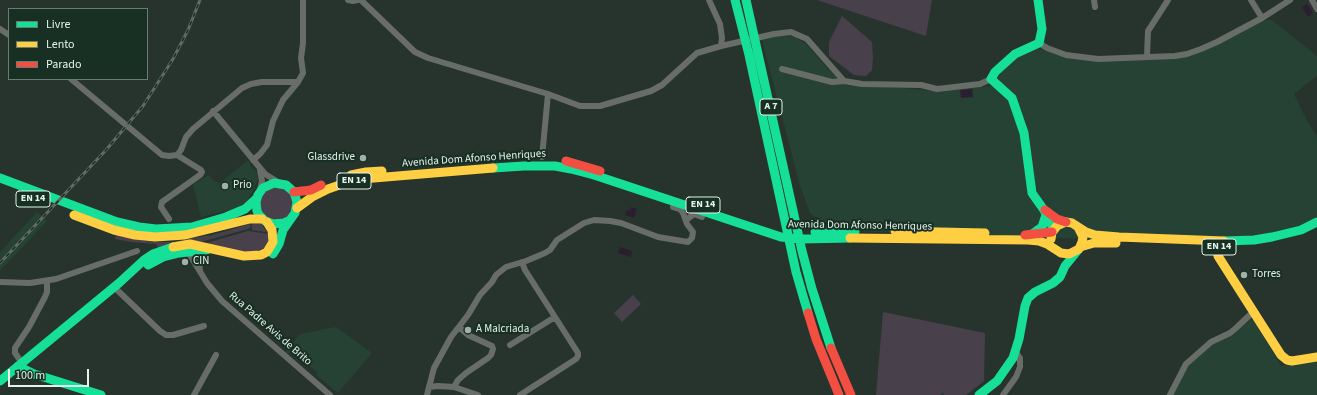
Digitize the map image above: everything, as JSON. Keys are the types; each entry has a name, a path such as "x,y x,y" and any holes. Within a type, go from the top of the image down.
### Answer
{"main road":[{"name":"A 7","path":"735,0 746,40 791,250 812,328 839,395"},
{"name":"A 7","path":"746,0 762,66 802,252 832,353 851,395"},
{"path":"1038,0 1042,28 1039,43 1015,54 995,72 991,79 1012,98 1024,133 1032,193 1045,212 1053,231 1051,238 1065,266"},
{"name":"Avenida Dom Afonso Henriques","path":"294,192 311,190 348,175 366,172 524,159 543,159 562,160 585,165 737,217 782,230 802,232 930,231 1031,235 1053,231 1057,226 1066,222"},
{"name":"Avenida Dom Afonso Henriques","path":"0,382 117,285 144,260 161,250 180,245 245,263 264,261 271,257 276,251 283,230 297,208 312,196 351,181 376,178 524,166 555,166 571,169 727,221 781,236 801,239 881,238 1028,240 1039,241 1047,244 1065,254 1069,254 1094,242 1216,247 1254,246 1304,235 1317,229"},
{"name":"EN 14","path":"0,178 135,235 176,236 203,232 250,219 265,220 278,224 288,221"},
{"path":"280,183 286,185 294,192 297,208"},
{"name":"EN 14","path":"0,186 115,226 156,229 192,226 241,212 248,207 268,184 280,183"},
{"name":"Avenida Dom Afonso Henriques","path":"196,250 244,256 256,256 267,252 273,242 272,230 265,220 259,215 256,207 258,195"},
{"path":"1045,212 1066,222"},
{"path":"1031,235 1042,227 1045,212"},
{"name":"EN 14","path":"1066,222 1095,235 1232,241 1272,237 1301,230 1317,222"},
{"path":"979,395 992,386 1009,366 1016,351 1028,298 1060,277 1065,266 1079,248 1083,236 1078,227"},
{"path":"1216,247 1218,256 1281,355 1287,360 1317,357"},
{"path":"20,365 24,370 37,376 101,395"}],"street":[{"path":"253,160 260,154 266,145 273,121 283,100 298,82 303,73 300,58 303,43 303,0"},
{"path":"348,0 358,0"},
{"path":"361,0 415,52 428,58 548,94 580,106 600,106 650,91 662,85 697,53 724,45 774,34 791,32 807,39 844,81"},
{"path":"709,0 720,24 724,45"},
{"path":"1094,0 1095,8"},
{"path":"1147,56 1148,31 1168,0"},
{"path":"1251,0 1262,18"},
{"path":"1039,43 1047,48 1066,55 1098,59 1175,56 1187,54 1201,49 1262,18 1290,0"},
{"path":"1312,0 1317,8"},
{"path":"782,69 832,82 844,81 862,84 921,85 937,89 980,84 991,79"},
{"path":"72,80 109,112 162,154 169,156 177,155 194,165 202,172 162,202 161,207 169,219"},
{"path":"177,155 192,129 242,88 251,84 262,82 298,82"},
{"path":"542,156 548,94"},
{"path":"213,112 264,174 280,183"},
{"path":"258,195 262,181 259,167"},
{"path":"427,395 434,368 451,337 468,315 480,295 487,289 501,271 509,265 522,262 545,253 550,250 557,240 589,221 610,220 658,237 684,242 690,240 693,235 683,213 680,209 668,205 664,199"},
{"path":"686,220 694,214 722,224 727,221"},
{"path":"196,250 201,274"},
{"name":"Rua Padre Avis de Brito","path":"196,250 201,274 226,306 330,395"},
{"path":"0,282 30,283 47,281 69,276 137,251"},
{"path":"520,395 576,359 578,356 578,353 524,270 522,262"},
{"path":"20,365 15,353 15,348 29,327 45,297 48,287 47,281"},
{"path":"117,285 160,331 166,334 173,335 204,326"},
{"path":"1170,395 1186,364 1211,342 1230,333 1253,312"},
{"path":"510,345 555,317"},
{"path":"454,387 458,380 466,373 488,358 493,349 492,346 468,335 459,326"},
{"path":"1002,395 1016,377 1020,367 1020,358 1016,351"},
{"path":"194,395 216,355"},
{"path":"430,387 454,387 478,395"}],"shaded area":[{"path":"817,0 932,0 926,36"},
{"path":"1307,4 1313,13 1308,17 1302,7"},
{"path":"842,16 872,42 872,70 866,76 854,75 829,56 829,42"},
{"path":"1264,20 1272,20 1317,56 1317,76 1294,94 1307,121 1317,137 1317,225 1298,234 1170,241 852,231 839,229 823,222 810,213 800,186 762,40 775,37 795,37 806,44 830,71 846,85 930,91 993,86 996,75 1017,56 1037,48 1067,57 1161,58 1225,40"},
{"path":"972,89 973,97 961,98 960,90"},
{"name":"Prio","path":"248,160 252,169 256,171 258,179 249,198 244,204 234,209 201,217 193,184 209,175 214,181 220,183"},
{"path":"277,187 289,192 294,204 289,216 277,221 265,216 260,204 265,192"},
{"path":"631,207 637,209 634,218 625,215 627,210 630,211"},
{"path":"37,212 47,221 0,271 0,252"},
{"path":"250,224 251,227 248,229 204,241 158,248 156,244 115,239 116,235 153,242 174,242 209,236"},
{"path":"252,224 261,224 268,232 252,230"},
{"path":"248,231 269,234 270,239 266,247 253,253 206,243"},
{"path":"620,247 632,251 631,257 618,253"},
{"path":"633,295 641,304 622,322 614,313"},
{"path":"883,312 985,333 984,381 966,395 944,395 943,393 940,395 876,395"},
{"path":"1251,319 1254,320 1281,366 1317,361 1317,395 1172,395 1185,369 1213,343 1238,330"},
{"path":"336,327 372,353 338,393 316,375 318,373 291,351 287,355 285,353 300,334"}],"railway":[{"path":"0,263 106,150 143,106 173,59 188,30 200,0"}],"traffic: fast":[{"path":"735,0 749,55 796,272 808,313"},
{"path":"746,0 802,251 812,289 831,348"},
{"path":"1038,0 1042,29 1039,43 1015,54 995,72 991,79 1012,98 1024,133 1032,193 1044,210 1054,230"},
{"path":"493,168 555,166 571,169 594,175 781,237 801,239 850,238"},
{"path":"0,178 117,222 156,229 192,227 226,217 245,209 257,198"},
{"path":"273,254 279,244 283,230 295,213 297,202 294,192 286,185 274,183 263,188 258,195 256,202 259,215 265,221 273,224 288,221"},
{"path":"1031,235 1042,227 1046,215"},
{"path":"1224,241 1254,240 1272,237 1301,230 1317,222"},
{"path":"815,232 855,232"},
{"path":"0,381 119,283 144,260 153,254 173,247"},
{"path":"979,395 997,381 1013,358 1019,339 1025,306 1028,298 1060,277 1065,266 1078,250"},
{"path":"148,265 163,257 179,253 197,251 205,253"},
{"path":"18,366 34,374 101,395"}],"traffic: slow":[{"path":"297,208 312,197 328,189 351,181 493,168"},
{"path":"351,175 382,171"},
{"path":"74,215 114,230 135,235 155,237 185,235 250,219 262,219"},
{"path":"173,247 190,244 244,256 261,255 267,252 273,242 272,230 267,222"},
{"path":"1051,239 1052,232 1057,226 1066,222 1072,223 1086,232 1095,235 1224,241"},
{"path":"850,238 1028,240 1039,241 1061,253 1069,254 1079,249 1082,242 1083,237 1078,227"},
{"path":"895,231 985,233"},
{"path":"1080,247 1094,243 1116,243"},
{"path":"1217,247 1218,256 1281,355 1287,360 1292,361 1317,357"}],"traffic: jam":[{"path":"566,161 600,171"},
{"path":"294,192 311,190 321,185"},
{"path":"1045,210 1057,219 1066,222"},
{"path":"1025,235 1052,232"},
{"path":"808,313 816,339 839,395"},
{"path":"831,348 851,395"}],"place":[{"name":"Glassdrive","path":"363,158"},
{"name":"Prio","path":"225,186"},
{"name":"CIN","path":"185,262"},
{"name":"Torres","path":"1244,275"},
{"name":"A Malcriada","path":"468,330"}]}
